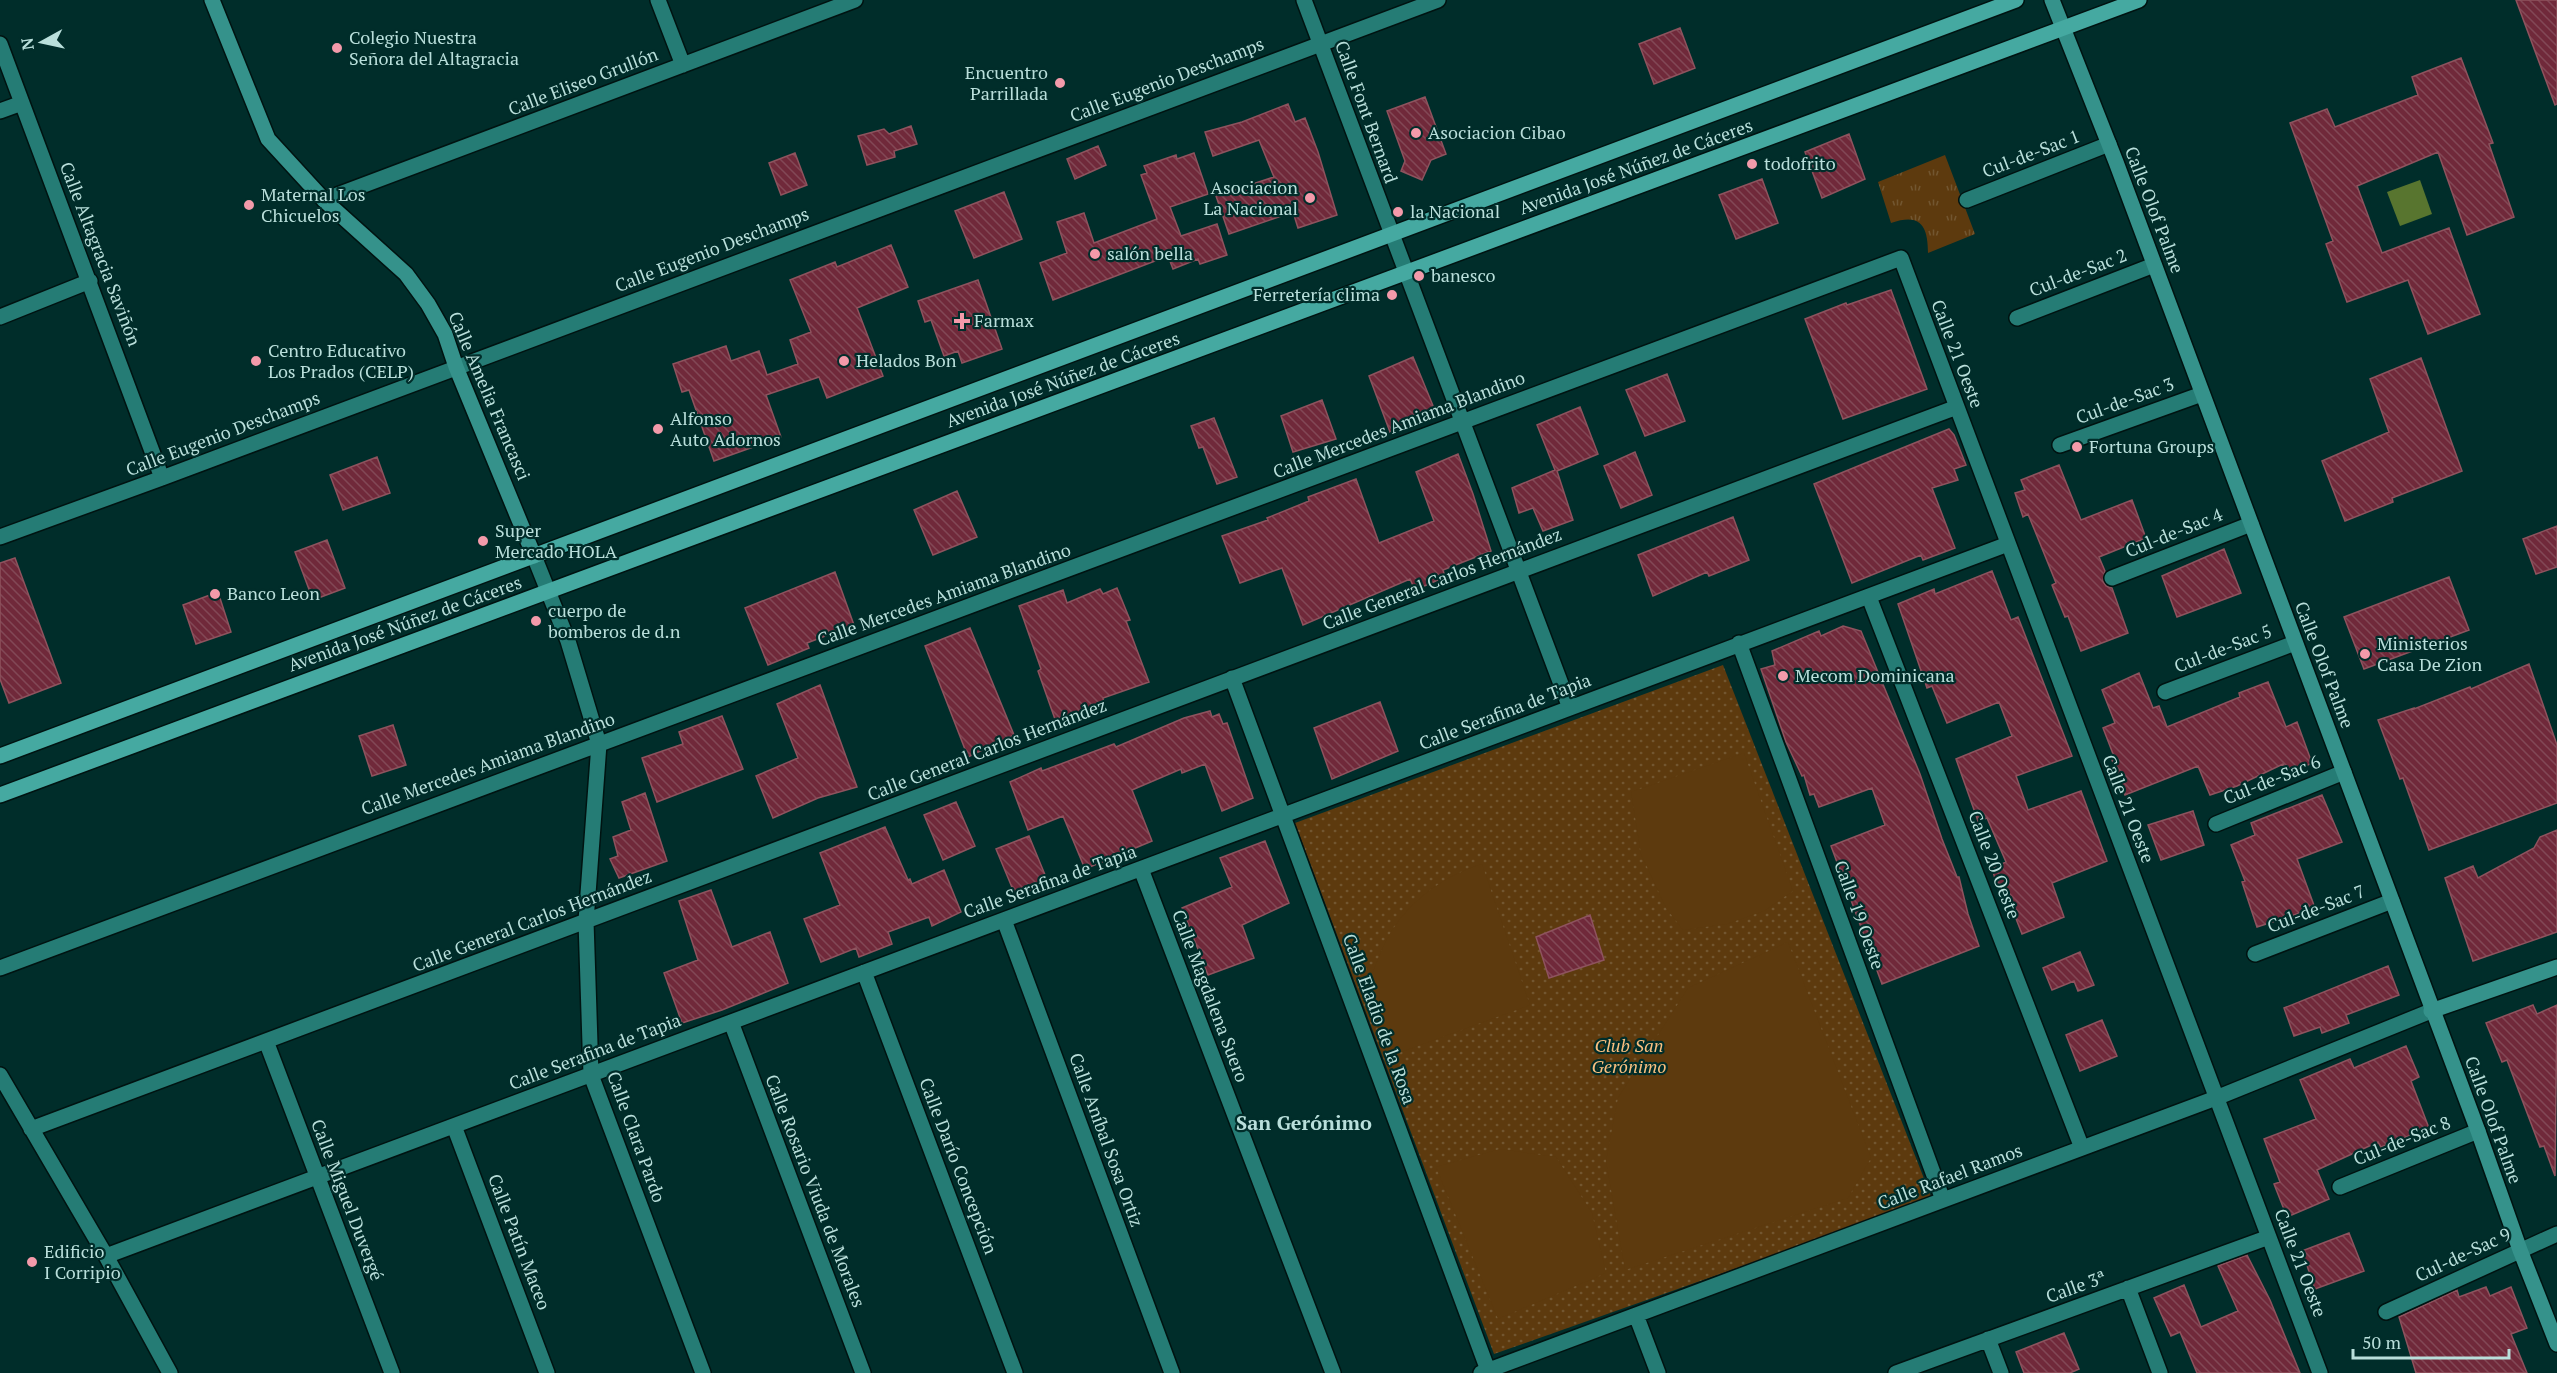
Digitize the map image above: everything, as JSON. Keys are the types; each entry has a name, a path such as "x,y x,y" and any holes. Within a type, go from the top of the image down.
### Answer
{"main road":[{"name":"Avenida José Núñez de Cáceres","path":"0,756 2016,0"},
{"name":"Avenida José Núñez de Cáceres","path":"0,795 2139,0"}],"street":[{"name":"Calle Amelia Francasci","path":"212,0 268,139 324,200 406,274 428,304 445,334 456,367 534,556"},
{"path":"658,0 683,65"},
{"name":"Calle Eliseo Grullón","path":"324,200 855,0"},
{"name":"Calle Font Bernard","path":"1304,0 1570,708"},
{"name":"Calle Eugenio Deschamps","path":"0,537 1438,0"},
{"name":"Calle Olof Palme","path":"2052,0 2109,144 2557,1344"},
{"name":"Calle Altagracia Saviñón","path":"0,44 162,478"},
{"path":"0,111 22,103"},
{"name":"Cul-de-Sac 1","path":"1967,200 2109,144"},
{"name":"Calle 21 Oeste","path":"1900,258 2320,1373"},
{"name":"Calle Mercedes Amiama Blandino","path":"0,968 1900,258"},
{"name":"Cul-de-Sac 2","path":"2017,318 2154,265"},
{"path":"0,316 90,281"},
{"name":"Cul-de-Sac 3","path":"2060,445 2202,394"},
{"name":"Calle General Carlos Hernández","path":"31,1129 1956,407"},
{"name":"Cul-de-Sac 4","path":"2112,578 2251,524"},
{"name":"Calle Serafina de Tapia","path":"106,1256 2008,544"},
{"name":"Calle Clara Pardo","path":"534,556 568,640 599,744 586,921 591,1075 703,1373"},
{"name":"Calle 20 Oeste","path":"1869,597 2082,1148"},
{"name":"Calle 19 Oeste","path":"1739,643 1943,1200"},
{"name":"Cul-de-Sac 5","path":"2165,692 2295,643"},
{"name":"Calle Eladio de la Rosa","path":"1232,678 1486,1372"},
{"name":"Cul-de-Sac 6","path":"2216,824 2344,772"},
{"name":"Calle Magdalena Suero","path":"1141,869 1332,1373"},
{"name":"Cul-de-Sac 7","path":"2255,954 2392,901"},
{"name":"Calle Aníbal Sosa Ortiz","path":"1004,920 1172,1373"},
{"path":"2431,1011 2557,967"},
{"name":"Calle Darío Concepción","path":"864,972 1015,1373"},
{"name":"Calle Rafael Ramos","path":"1486,1372 2217,1098 2431,1011"},
{"name":"Calle Rosario Viuda de Morales","path":"731,1022 863,1373"},
{"name":"Calle Miguel Duvergé","path":"266,1041 392,1373"},
{"path":"0,1075 106,1256 170,1373"},
{"name":"Calle Patín Maceo","path":"454,1126 547,1373"},
{"name":"Cul-de-Sac 8","path":"2340,1187 2478,1131"},
{"name":"Cul-de-Sac 9","path":"2386,1312 2557,1234"},
{"name":"Calle 3ª","path":"1896,1373 2269,1237"},
{"path":"2128,1288 2160,1373"},
{"path":"1636,1315 1658,1373"},
{"path":"1988,1340 2001,1373"}],"green space":[{"path":"1945,155 1975,234 1928,253 1926,235 1920,224 1909,220 1891,223 1878,182"},
{"name":"Club San Gerónimo","path":"1723,665 1932,1199 1494,1354 1295,823"},
{"path":"1744,753 1793,891 1764,911 1727,924 1683,930 1666,908 1641,854 1631,792"},
{"path":"1482,864 1530,1005 1393,1055 1376,1008 1372,979 1374,968 1386,941 1406,911 1419,899 1449,878"},
{"path":"1788,942 1871,1158 1848,1198 1625,1270 1606,1161 1618,1098 1688,988"},
{"path":"1500,1149 1556,1157 1592,1213 1606,1273 1498,1319 1436,1167"}],"shaded area":[{"path":"2420,180 2432,214 2400,226 2387,192"}],"building":[{"path":"2516,0 2557,0 2557,104 2555,105"},
{"path":"1680,28 1695,68 1654,84 1639,44"},
{"path":"2461,58 2493,143 2489,144 2514,217 2467,235 2438,152 2357,186 2382,253 2449,228 2480,314 2428,334 2408,280 2347,302 2326,244 2333,241 2290,123 2327,109 2335,127 2418,95 2412,77"},
{"name":"Asociacion Cibao","path":"1425,97 1446,154 1431,160 1422,180 1401,171 1405,161 1387,111"},
{"path":"1288,104 1295,122 1305,118 1337,215 1298,228 1293,212 1229,234 1216,196 1274,177 1259,140 1213,156 1205,132 1242,122"},
{"path":"911,126 917,144 894,151 895,157 867,165 858,136 884,129 889,134"},
{"path":"1849,134 1865,179 1822,198 1805,152"},
{"path":"1098,146 1106,165 1075,179 1067,159"},
{"path":"795,153 807,185 781,195 769,163"},
{"path":"1194,153 1208,194 1170,207 1181,236 1217,224 1227,255 1200,264 1198,259 1173,269 1168,256 1053,300 1040,263 1067,253 1057,222 1084,213 1094,243 1157,219 1141,175 1147,173 1144,166 1176,155 1177,159"},
{"path":"1762,179 1778,223 1736,239 1719,195"},
{"path":"1004,192 1022,239 974,258 955,211"},
{"path":"891,245 908,287 857,308 883,376 827,398 819,377 766,395 781,437 714,461 689,390 682,392 673,364 726,346 731,361 759,351 767,375 798,364 790,340 811,332 790,280 835,262 837,267"},
{"name":"Farmax","path":"978,280 1002,349 962,363 958,351 944,356 931,320 925,322 918,301"},
{"path":"1891,290 1927,389 1843,419 1805,319 1846,303 1847,305"},
{"path":"1413,357 1436,413 1390,432 1369,376"},
{"path":"2421,358 2462,471 2392,498 2393,502 2345,521 2322,461 2389,432 2370,379"},
{"path":"1667,374 1685,421 1645,436 1626,390"},
{"path":"1322,400 1336,439 1293,452 1281,416"},
{"path":"1580,407 1598,454 1557,471 1573,520 1543,531 1533,508 1519,513 1512,488 1555,470 1537,425"},
{"path":"1214,418 1237,477 1217,484 1203,447 1199,448 1191,426"},
{"path":"1949,429 1954,435 1966,465 1954,469 1958,480 1932,488 1955,548 1923,560 1921,555 1852,583 1814,484"},
{"path":"1635,452 1652,495 1621,508 1604,466"},
{"path":"1458,454 1491,551 1443,570 1445,577 1415,590 1410,579 1303,625 1282,568 1240,583 1222,536 1268,520 1267,518 1309,501 1308,497 1356,479 1379,543 1434,521 1416,472"},
{"path":"377,457 390,493 343,510 330,475"},
{"path":"2059,465 2081,520 2132,500 2146,538 2099,557 2105,571 2103,581 2106,586 2112,588 2128,633 2081,651 2068,616 2065,617 2052,585 2056,583 2028,514 2023,517 2015,493 2025,490 2021,480"},
{"path":"957,491 977,537 933,555 914,510"},
{"path":"1733,517 1749,560 1709,576 1707,572 1653,596 1638,555"},
{"path":"2557,526 2557,567 2536,574 2523,539"},
{"path":"327,540 345,588 313,600 295,552"},
{"path":"2224,549 2241,593 2177,617 2162,576"},
{"path":"15,558 61,683 9,703 0,679 0,563"},
{"path":"1992,571 2011,620 2018,617 2072,756 2016,776 2028,810 2081,791 2107,861 2052,883 2064,917 2022,934 2004,888 1999,891 1992,869 2006,862 1987,818 1978,821 1956,759 2012,736 1999,702 1947,723 1932,686 1927,688 1898,604 1934,589 1935,594"},
{"path":"835,572 854,625 807,643 809,648 768,665 745,608"},
{"path":"2449,577 2469,630 2364,669 2344,617"},
{"path":"1117,588 1130,620 1126,621 1149,682 1103,698 1104,703 1056,722 1038,671 1041,669 1019,606 1063,590 1067,603 1100,589 1103,594"},
{"path":"218,592 231,632 196,644 183,605"},
{"path":"1843,626 1861,631 1920,774 1942,839 1957,877 1959,877 1979,946 1882,984 1831,846 1885,825 1872,788 1819,807 1814,794 1810,795 1804,775 1802,776 1786,742 1761,669 1775,665 1772,651 1819,631 1821,636"},
{"path":"970,628 1014,735 968,757 925,646"},
{"path":"2529,664 2557,745 2557,803 2429,850 2403,778 2400,779 2378,720 2414,709 2470,687 2471,689"},
{"path":"2139,673 2153,708 2159,706 2167,727 2240,697 2239,693 2268,682 2286,727 2297,722 2312,763 2288,774 2283,764 2237,786 2210,795 2198,766 2125,795 2103,728 2115,723 2102,690"},
{"path":"820,685 857,787 818,798 773,818 756,776 798,758 777,704"},
{"path":"1380,702 1398,751 1332,779 1314,728"},
{"path":"1210,711 1212,717 1219,714 1223,724 1227,723 1253,798 1222,811 1205,764 1182,773 1181,769 1132,790 1152,841 1085,869 1063,816 1028,830 1010,782 1041,768 1042,771 1114,744 1116,747 1184,718"},
{"path":"722,716 743,769 657,802 642,758 683,744 679,732"},
{"path":"393,725 406,765 372,776 359,736"},
{"path":"645,793 667,861 619,878 610,859 618,856 613,837 631,830 622,802"},
{"path":"2322,795 2342,842 2297,859 2315,908 2257,927 2242,882 2245,881 2231,845 2255,835 2251,823"},
{"path":"956,802 975,846 943,860 924,815"},
{"path":"2193,811 2204,845 2161,860 2148,825"},
{"path":"885,827 908,880 910,879 912,884 944,870 961,912 932,926 929,917 888,932 892,944 859,957 856,948 821,962 804,919 840,905 820,853"},
{"path":"2557,830 2557,932 2473,961 2445,878 2473,866 2478,878 2534,848 2540,837"},
{"path":"1029,836 1048,882 1016,897 996,849"},
{"path":"1265,841 1289,903 1242,925 1254,958 1208,975 1182,908 1232,887 1220,858"},
{"path":"711,890 732,947 770,932 788,983 722,1010 682,1023 664,973 698,960 679,901"},
{"path":"1590,915 1604,960 1549,978 1536,937"},
{"path":"2080,952 2094,985 2078,991 2074,981 2052,990 2043,968"},
{"path":"2388,966 2399,995 2346,1015 2349,1023 2322,1033 2320,1027 2294,1036 2284,1008"},
{"path":"2533,1005 2537,1014 2557,1005 2555,1176 2544,1146 2540,1147 2507,1060 2502,1062 2486,1023"},
{"path":"2102,1020 2117,1056 2080,1071 2066,1035"},
{"path":"2406,1046 2419,1077 2411,1081 2429,1128 2381,1147 2378,1142 2317,1170 2329,1199 2287,1217 2274,1184 2280,1182 2264,1139 2316,1119 2300,1080 2350,1059 2354,1068"},
{"path":"2349,1233 2364,1271 2315,1289 2302,1251"},
{"path":"2247,1255 2270,1300 2300,1373 2197,1373 2180,1332 2171,1336 2154,1298 2184,1285 2201,1327 2238,1311 2218,1266"},
{"path":"2486,1287 2490,1296 2511,1287 2527,1328 2511,1334 2527,1373 2416,1373 2399,1317 2457,1290 2459,1297"},
{"path":"2064,1333 2079,1369 2070,1373 2024,1373 2016,1352"}],"place":[{"name":"Colegio Nuestra Señora del Altagracia","path":"337,48"},
{"name":"Encuentro Parrillada","path":"1060,83"},
{"name":"Asociacion Cibao","path":"1416,133"},
{"name":"todofrito","path":"1752,164"},
{"name":"Asociacion La Nacional","path":"1310,198"},
{"name":"Maternal Los Chicuelos","path":"249,205"},
{"name":"la Nacional","path":"1398,212"},
{"name":"salón bella","path":"1095,254"},
{"name":"banesco","path":"1419,276"},
{"name":"Ferretería clima","path":"1392,295"},
{"name":"Farmax","path":"962,321"},
{"name":"Centro Educativo Los Prados (CELP)","path":"256,361"},
{"name":"Helados Bon","path":"844,361"},
{"name":"Alfonso Auto Adornos","path":"658,429"},
{"name":"Fortuna Groups","path":"2077,447"},
{"name":"Super Mercado HOLA","path":"483,541"},
{"name":"Banco Leon","path":"215,594"},
{"name":"cuerpo de bomberos de d.n","path":"536,621"},
{"name":"Ministerios Casa De Zion","path":"2365,654"},
{"name":"Mecom Dominicana","path":"1783,676"},
{"name":"Edificio I Corripio","path":"32,1262"}],"district":[{"name":"San Gerónimo","path":"1304,1123"}]}
